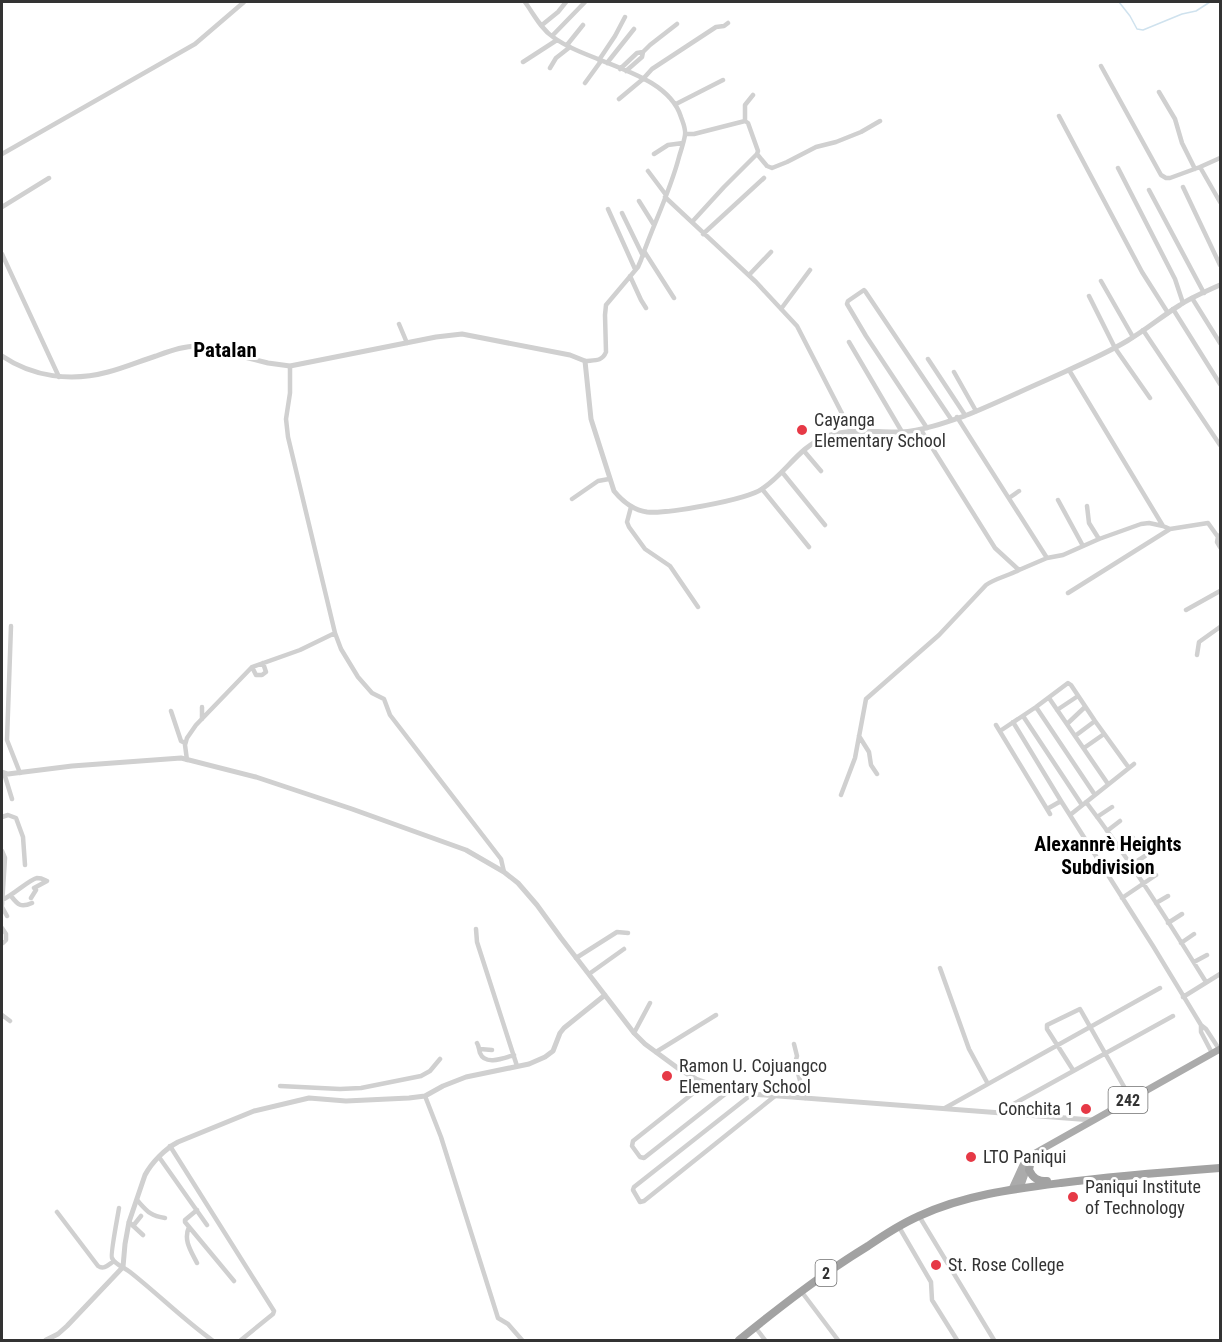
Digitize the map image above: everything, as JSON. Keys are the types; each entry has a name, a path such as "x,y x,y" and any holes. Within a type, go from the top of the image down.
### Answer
{"highway":[{"path":"1032,1157 1029,1171 1034,1178 1060,1183"},
{"name":"2","path":"739,1341 801,1291 848,1258 919,1216 971,1197 1016,1188 1101,1178 1221,1168"}],"main road":[{"name":"242","path":"1032,1157 1217,1050"},
{"path":"1016,1188 1023,1165 1032,1157"}],"street":[{"path":"2,154 195,44 244,2"},
{"path":"2,356 27,369 59,377 75,377 107,372 191,346 201,346 268,363 290,366 445,336 467,334 555,352 585,361 599,360 605,356 605,309 644,253 676,171 686,134 680,112 667,93 643,78 557,40 542,26 525,2"},
{"path":"542,26 566,2"},
{"path":"552,36 585,2"},
{"path":"602,61 625,17"},
{"path":"619,99 652,69 716,27 728,23"},
{"path":"626,71 642,57 643,52 650,45 677,24"},
{"path":"550,68 584,25"},
{"path":"585,84 602,61 634,29"},
{"path":"523,62 557,40"},
{"path":"620,69 638,53 643,52"},
{"path":"1101,66 1163,177 1170,178 1221,158"},
{"path":"676,104 723,80"},
{"path":"1159,92 1175,119 1182,143 1221,202"},
{"path":"753,95 745,105 745,121 748,123 757,154 767,166 772,168 816,147 837,142 861,132 880,121"},
{"path":"1059,116 1142,272 1221,384"},
{"path":"686,134 745,121"},
{"path":"654,154 668,145 683,143"},
{"path":"692,222 757,154"},
{"path":"1118,168 1175,279 1183,303"},
{"path":"648,171 666,196 749,275 799,329 850,431"},
{"path":"2,207 49,178"},
{"path":"704,234 764,178"},
{"path":"1183,186 1221,265"},
{"path":"1149,190 1204,293"},
{"path":"639,201 654,225"},
{"path":"608,209 635,269"},
{"path":"622,213 644,253 674,298"},
{"path":"749,275 771,252"},
{"path":"2,254 59,377"},
{"path":"781,309 810,270"},
{"path":"630,276 646,308"},
{"path":"1101,281 1133,337"},
{"path":"585,361 591,419 614,491 631,507 647,512 666,511 747,496 762,489 804,451 826,436 850,431 902,432 924,429 976,411 1115,348 1183,303 1221,285"},
{"path":"1019,570 995,548 847,304 864,290 1009,498 1047,558"},
{"path":"1089,296 1115,348 1150,398"},
{"path":"1192,298 1221,343"},
{"path":"399,324 407,343"},
{"path":"1143,330 1221,445"},
{"path":"849,342 902,432"},
{"path":"928,359 965,415"},
{"path":"290,366 290,393 286,419 288,437 334,633 358,677 372,693 384,699 390,715 501,860 504,872"},
{"path":"1069,370 1163,526"},
{"path":"954,372 976,411"},
{"path":"804,451 821,471"},
{"path":"782,472 825,525"},
{"path":"572,499 598,481 609,479"},
{"path":"762,489 809,547"},
{"path":"1009,498 1019,491"},
{"path":"1059,500 1083,546"},
{"path":"1087,506 1089,523 1099,539"},
{"path":"631,507 627,522 629,527 645,549 670,566 698,607"},
{"path":"1068,593 1170,529 1209,523 1219,536 1217,542 1221,547"},
{"path":"841,795 853,765 865,704 869,696 939,635 986,585 1047,558 1063,555 1099,539 1145,524 1170,529"},
{"path":"1186,610 1221,591"},
{"path":"11,626 8,740 20,773"},
{"path":"1197,655 1198,642 1221,627"},
{"path":"187,760 185,742 187,738 252,667 300,650 334,633"},
{"path":"252,667 256,675 262,675 266,672 263,663"},
{"path":"1000,730 1068,683 1129,768"},
{"path":"1057,710 1078,696"},
{"path":"1048,698 1108,784"},
{"path":"201,706 202,719"},
{"path":"1036,707 1095,795"},
{"path":"1067,724 1085,707"},
{"path":"171,711 181,741 185,742"},
{"path":"1023,716 1084,804 1097,817 1131,865 1206,982"},
{"path":"1076,736 1095,721"},
{"path":"1013,722 1217,1050"},
{"path":"996,725 1050,814"},
{"path":"2,730 8,728"},
{"path":"1084,748 1104,735"},
{"path":"859,736 869,752 871,765 877,774"},
{"path":"12,799 3,773 181,758 256,777 466,850 504,872 518,883 537,905 634,1033 656,1052 691,1076 706,1083 729,1091 752,1094 1094,1120"},
{"path":"1070,815 1134,764"},
{"path":"1047,809 1061,801"},
{"path":"1097,817 1112,807"},
{"path":"2,817 8,815 16,818 23,837 25,865"},
{"path":"1107,831 1120,821"},
{"path":"1119,848 1133,838"},
{"path":"2,851 2,904 7,916"},
{"path":"1131,865 1145,856"},
{"path":"1122,898 1156,875"},
{"path":"2,904 11,896 37,878 47,881 36,890 32,900 24,906 20,906 11,896"},
{"path":"29,883 36,890"},
{"path":"1156,903 1168,896"},
{"path":"1168,923 1182,914"},
{"path":"2,928 6,934 3,944"},
{"path":"476,929 477,942 517,1066"},
{"path":"576,958 617,932 628,933"},
{"path":"1181,943 1194,934"},
{"path":"588,974 624,949"},
{"path":"1194,962 1207,955"},
{"path":"940,968 969,1049 987,1084"},
{"path":"1183,997 1221,974"},
{"path":"945,1108 1160,988"},
{"path":"46,1341 67,1326 123,1267 124,1244 148,1169 170,1146 254,1111 296,1100 309,1098 346,1101 425,1096 466,1077 546,1057 553,1052 564,1028 604,995"},
{"path":"634,1033 650,1003"},
{"path":"1073,1070 1047,1029 1047,1024 1080,1009 1131,1099"},
{"path":"2,1015 10,1021"},
{"path":"656,1052 716,1016"},
{"path":"999,1113 1173,1016"},
{"path":"1201,1025 1201,1032 1208,1045 1217,1050"},
{"path":"1208,1045 1214,1042"},
{"path":"794,1044 797,1056 795,1063 805,1098"},
{"path":"492,1050 479,1046 480,1054 484,1059 514,1055"},
{"path":"280,1086 362,1088 421,1076 430,1071 440,1059"},
{"path":"706,1083 633,1141 632,1146 640,1157 644,1158 729,1091"},
{"path":"362,1088 363,1099"},
{"path":"752,1094 634,1187 633,1193 640,1202 775,1096"},
{"path":"425,1096 441,1137 498,1318 508,1324 522,1341"},
{"path":"170,1146 274,1311 242,1341"},
{"path":"159,1157 207,1225"},
{"path":"137,1200 154,1217 165,1218"},
{"path":"119,1208 111,1257 212,1341"},
{"path":"197,1210 185,1220 234,1281"},
{"path":"57,1212 98,1266 104,1268 114,1261"},
{"path":"131,1224 141,1216"},
{"path":"919,1216 994,1341"},
{"path":"131,1224 143,1235"},
{"path":"189,1227 186,1239 197,1263"},
{"path":"899,1227 931,1282 932,1300 957,1341"},
{"path":"801,1291 838,1341"},
{"path":"755,1327 765,1341"}],"waterway":[{"path":"1119,2 1137,29 1143,30 1182,14 1196,11 1210,2"}],"place":[{"name":"Cayanga Elementary School","path":"802,430"},
{"name":"Ramon U. Cojuangco Elementary School","path":"667,1076"},
{"name":"Conchita 1","path":"1086,1109"},
{"name":"LTO Paniqui","path":"971,1157"},
{"name":"Paniqui Institute of Technology","path":"1073,1197"},
{"name":"St. Rose College","path":"936,1265"}],"district":[{"name":"Patalan","path":"225,350"},
{"name":"Alexannrè Heights Subdivision","path":"1108,856"}]}
